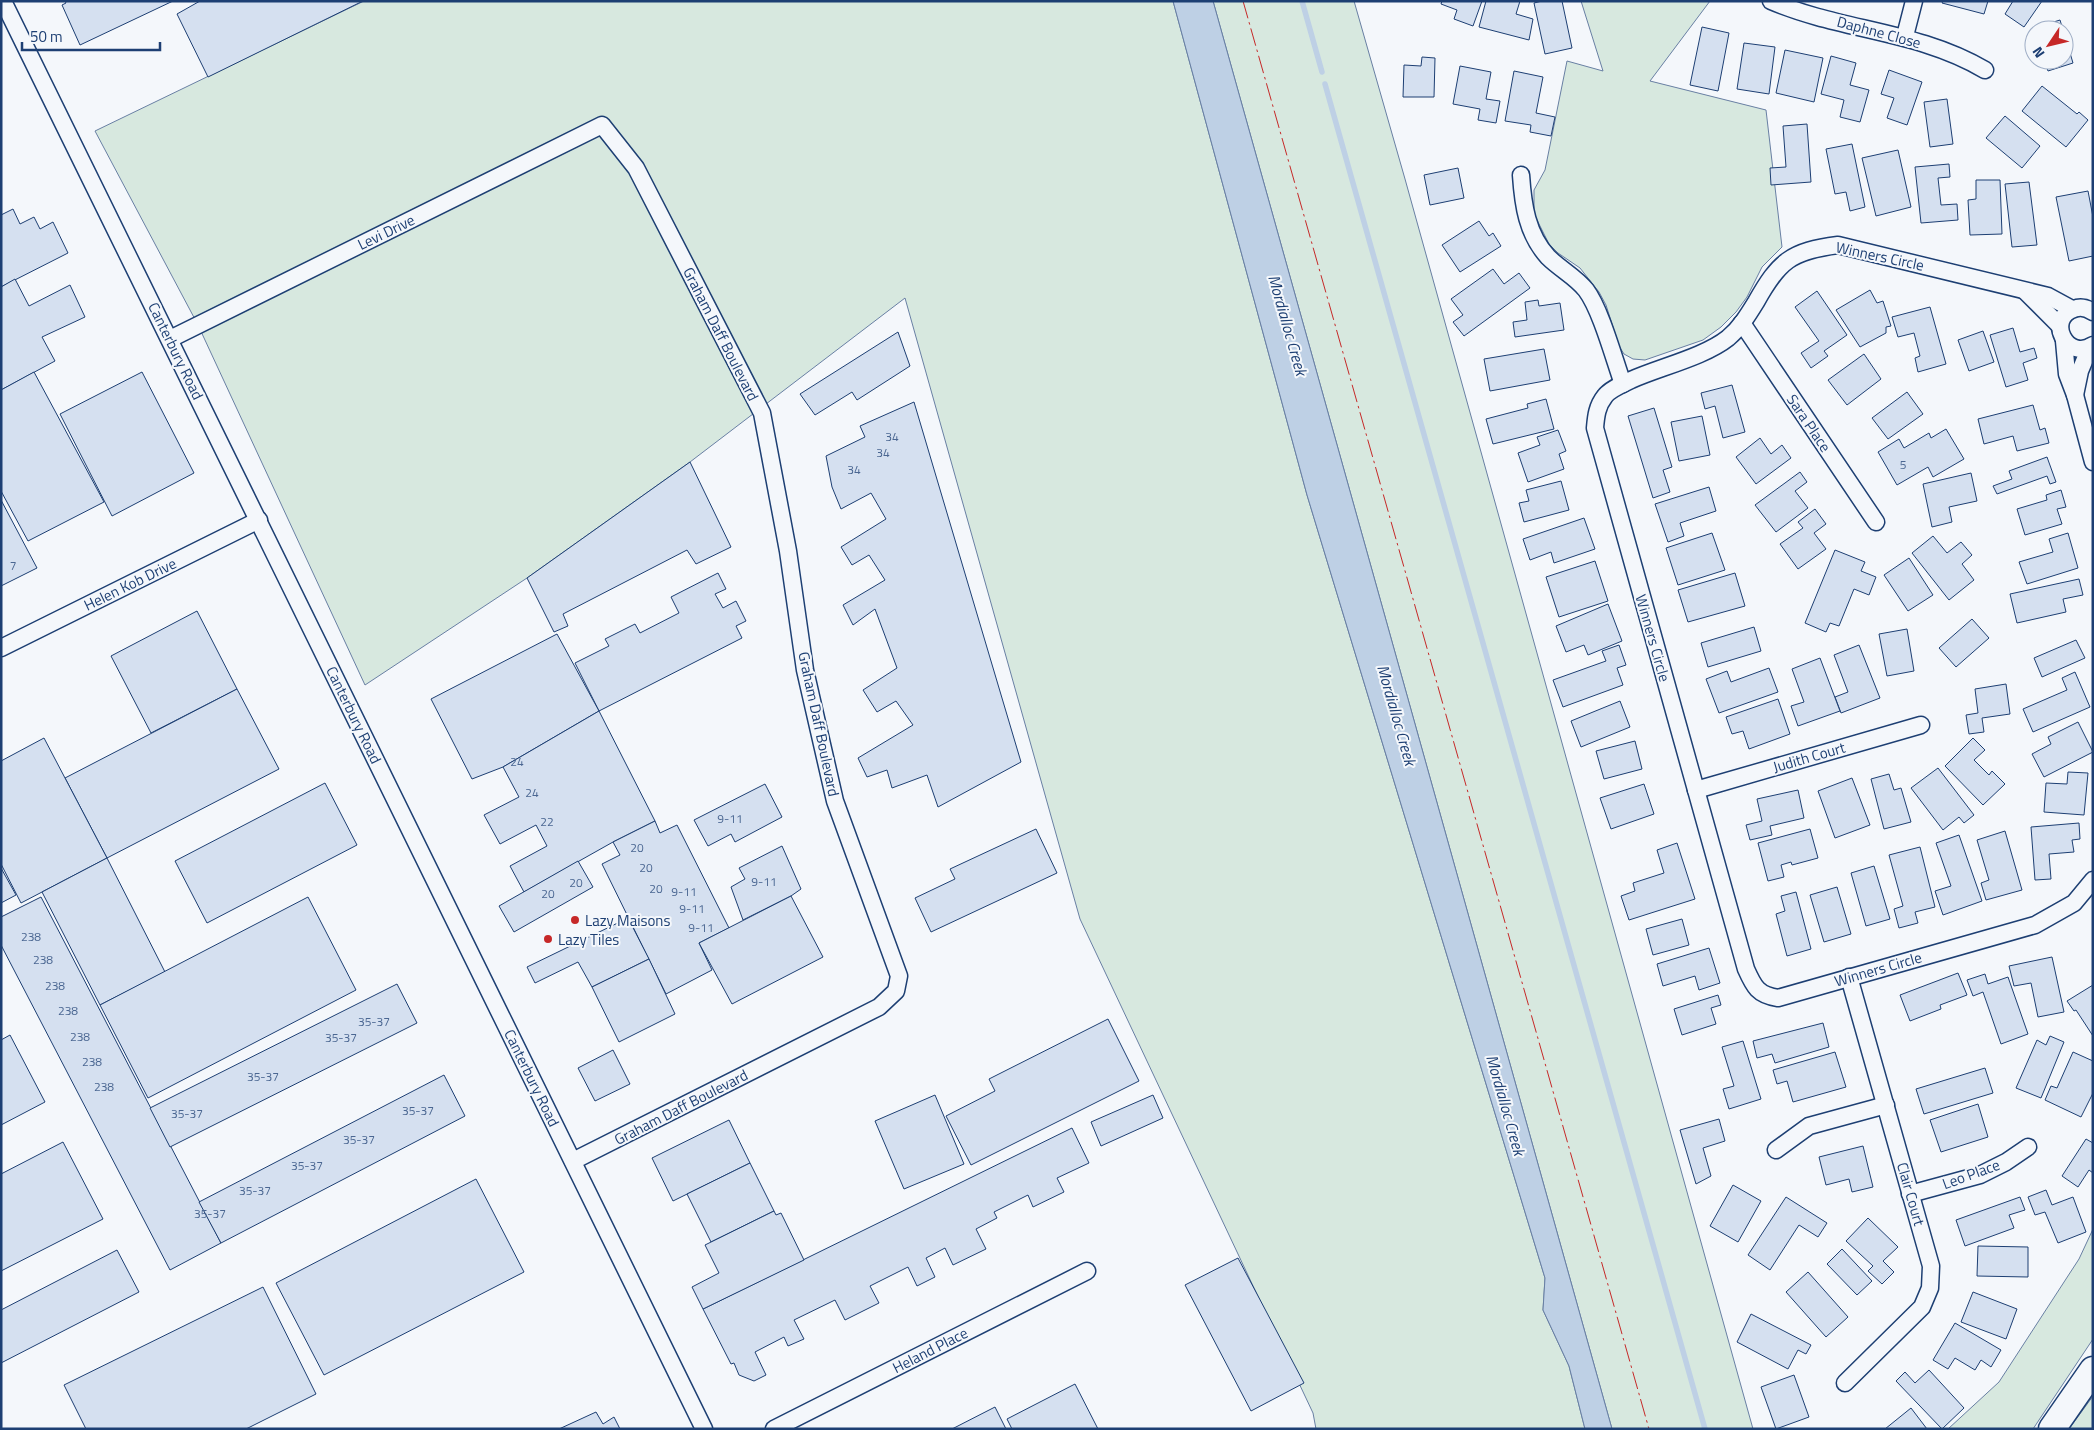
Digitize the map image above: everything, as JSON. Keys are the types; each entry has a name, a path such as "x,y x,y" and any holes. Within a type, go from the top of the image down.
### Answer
{"main road":[{"path":"2052,1429 2093,1370"}],"street":[{"name":"Canterbury Road","path":"2,1 259,520 704,1429"},
{"name":"Daphne Close","path":"1771,1 1792,10 1905,36 1966,58 1985,70"},
{"path":"1905,36 1914,1"},
{"name":"Levi Drive","path":"170,339 602,125"},
{"name":"Graham Daff Boulevard","path":"573,1161 879,1008 896,991 899,976 835,800 805,670 788,551 762,413 636,168 602,125"},
{"path":"1521,175 1523,207 1534,238 1549,258 1587,291 1598,313 1623,384"},
{"name":"Winners Circle","path":"2072,309 2048,296 2023,289 1838,245 1812,248 1788,258 1774,272 1742,323 1728,338 1704,352 1654,369 1606,394 1596,411 1595,428 1746,969 1751,982 1758,991 1778,998 2035,926 2074,903 2093,880"},
{"path":"2023,289 2076,348 2091,346"},
{"path":"2092,311 2078,308 2072,309 2062,319 2062,333 2067,374 2093,462"},
{"name":"Sara Place","path":"1742,323 1876,522"},
{"path":"2075,396 2080,371 2091,346"},
{"name":"Helen Kob Drive","path":"1,648 259,520"},
{"name":"Judith Court","path":"1696,790 1921,725"},
{"name":"Clair Court","path":"1845,1383 1922,1307 1930,1288 1931,1266 1849,977"},
{"path":"1776,1150 1809,1126 1886,1105"},
{"name":"Leo Place","path":"1910,1194 1980,1175 2006,1162 2028,1147"},
{"name":"Heland Place","path":"774,1429 1087,1271"}],"shaded area":[{"path":"364,1 1173,1 1307,495 1545,1278 1543,1310 1569,1366 1585,1429 1316,1429 1313,1413 1080,919 905,298 690,462 527,578 365,685 198,325 95,131"},
{"path":"1213,1 1354,1 1753,1429 1612,1429"},
{"path":"1581,1 1710,1 1650,81 1766,110 1782,247 1762,267 1747,297 1736,312 1721,327 1703,340 1645,360 1633,359 1624,354 1619,346 1606,305 1599,292 1580,268 1558,253 1549,244 1534,214 1534,190 1545,170 1567,61 1603,71"},
{"path":"2093,1229 2093,1339 2033,1429 1948,1429 1999,1382 2079,1259"},
{"path":"2093,1396 2093,1429 2069,1429"}],"water":[{"name":"Mordialloc Creek","path":"1173,1 1213,1 1612,1429 1585,1429 1569,1366 1543,1310 1545,1278 1307,495"}],"building":[{"path":"65,1 173,1 80,45 62,5 66,3"},
{"path":"200,1 363,1 208,77 177,14"},
{"path":"1442,1 1482,1 1473,26 1454,19 1457,10 1441,4"},
{"path":"1486,1 1520,1 1516,14 1533,19 1529,40 1479,27"},
{"path":"1562,1 1572,48 1545,54 1534,3"},
{"path":"1943,1 1988,1 1984,14 1942,3"},
{"path":"2013,1 2042,1 2029,20 2024,20 2024,27 2005,14"},
{"path":"1702,27 1729,33 1718,91 1690,85"},
{"path":"1744,43 1775,47 1769,94 1737,89"},
{"path":"1785,50 1823,58 1814,102 1776,93"},
{"path":"1831,56 1856,63 1850,85 1869,90 1860,122 1840,117 1844,100 1821,94"},
{"path":"1422,57 1435,58 1434,97 1403,97 1404,65 1421,66"},
{"path":"1460,66 1491,72 1486,99 1500,101 1496,123 1478,120 1480,109 1453,104"},
{"path":"1889,70 1922,82 1907,125 1887,118 1894,98 1881,94"},
{"path":"1514,71 1543,77 1536,113 1555,117 1551,136 1530,132 1531,125 1505,121"},
{"path":"2042,86 2077,114 2079,112 2088,120 2066,147 2022,111"},
{"path":"1947,99 1953,144 1930,147 1924,102"},
{"path":"2005,116 2040,146 2022,168 1986,138"},
{"path":"1807,124 1811,182 1771,185 1770,168 1786,167 1783,126"},
{"path":"1852,144 1865,207 1850,211 1846,192 1835,194 1826,149"},
{"path":"1898,150 1911,207 1876,216 1862,158"},
{"path":"1949,164 1950,177 1938,178 1941,205 1957,204 1958,220 1921,223 1915,167"},
{"path":"1458,168 1464,198 1430,205 1424,175"},
{"path":"1976,180 2000,180 2002,234 1970,235 1968,200 1976,199"},
{"path":"2029,182 2037,245 2012,247 2005,184"},
{"path":"2088,191 2093,217 2093,256 2069,261 2056,197"},
{"path":"13,209 20,224 34,217 40,229 53,222 68,253 1,287 1,215"},
{"path":"1479,221 1489,236 1493,233 1501,246 1460,272 1442,245"},
{"path":"1493,269 1504,284 1519,273 1530,288 1464,336 1453,322 1463,315 1451,299"},
{"path":"15,279 29,306 70,285 85,317 42,337 55,361 1,390 1,287"},
{"path":"1870,290 1877,303 1883,301 1891,326 1886,327 1886,333 1860,347 1836,310"},
{"path":"1817,291 1847,335 1824,351 1828,356 1811,368 1801,353 1819,341 1795,307"},
{"path":"1538,300 1539,306 1560,303 1564,330 1515,337 1513,322 1527,320 1525,302"},
{"path":"1930,307 1946,364 1918,372 1915,358 1920,356 1914,333 1898,337 1892,317"},
{"path":"2013,328 2020,352 2034,348 2037,358 2023,363 2028,380 2006,387 1990,335"},
{"path":"1983,331 1994,362 1969,371 1958,340"},
{"path":"898,332 910,366 857,400 852,392 815,415 800,394"},
{"path":"1544,349 1550,380 1490,391 1484,359"},
{"path":"1864,354 1881,379 1847,405 1828,380"},
{"path":"34,372 104,502 28,541 1,491 1,390"},
{"path":"142,372 194,473 112,516 60,414"},
{"path":"1732,385 1745,432 1723,438 1715,406 1705,409 1701,393"},
{"path":"1907,392 1923,414 1888,439 1872,418"},
{"path":"1546,399 1554,429 1493,444 1486,419 1528,408 1527,404"},
{"path":"914,402 1021,762 938,807 927,775 892,788 887,770 867,777 858,758 913,725 896,701 877,712 863,690 897,668 875,609 853,625 843,605 885,580 869,555 852,565 841,547 886,519 871,493 841,509 832,487 826,456 865,437 860,426"},
{"path":"2033,405 2040,430 2045,428 2049,443 2017,451 2013,436 1984,444 1978,419"},
{"path":"1654,408 1672,467 1663,470 1670,492 1653,498 1628,416"},
{"path":"1702,416 1710,455 1679,461 1671,422"},
{"path":"1946,429 1964,459 1933,477 1928,467 1897,485 1878,452 1899,439 1904,448 1929,433 1931,438"},
{"path":"1558,430 1566,451 1559,454 1564,469 1528,482 1518,453 1540,445 1537,437"},
{"path":"1760,438 1771,454 1782,445 1791,458 1756,484 1736,457"},
{"path":"2047,457 2056,482 2050,484 2047,476 1997,494 1993,486 2012,479 2009,471"},
{"path":"690,462 731,547 696,564 687,550 563,614 568,626 554,632 527,578"},
{"path":"1800,472 1807,482 1795,491 1808,508 1776,532 1755,505"},
{"path":"1971,473 1977,501 1949,507 1952,522 1932,527 1923,484"},
{"path":"1561,481 1569,510 1524,522 1519,503 1529,501 1526,490"},
{"path":"1709,487 1716,511 1680,523 1684,536 1668,542 1655,504"},
{"path":"2061,490 2066,507 2057,509 2062,524 2025,535 2017,509 2047,500 2046,495"},
{"path":"1,500 37,568 1,586"},
{"path":"1815,509 1826,524 1814,533 1826,549 1798,569 1780,544 1803,528 1798,522"},
{"path":"1584,518 1595,549 1554,563 1551,552 1530,560 1523,539"},
{"path":"1712,533 1725,570 1678,585 1666,548"},
{"path":"2068,533 2078,568 2027,584 2019,562 2053,552 2049,539"},
{"path":"1933,536 1947,553 1961,542 1972,555 1962,564 1974,580 1949,600 1912,553"},
{"path":"1835,550 1865,562 1861,571 1876,577 1869,595 1854,589 1839,626 1830,623 1826,632 1805,623"},
{"path":"1909,558 1933,595 1908,611 1884,575"},
{"path":"1595,561 1608,601 1559,617 1546,577"},
{"path":"718,573 726,589 715,594 723,608 736,601 746,621 736,626 742,638 599,711 575,663 609,646 605,639 635,624 640,633 679,613 671,597"},
{"path":"1735,573 1745,606 1688,622 1678,590"},
{"path":"2079,579 2083,595 2063,599 2066,612 2017,623 2010,594"},
{"path":"1608,604 1622,641 1588,655 1584,645 1566,652 1556,626"},
{"path":"197,611 237,689 151,733 111,656"},
{"path":"1972,619 1989,638 1956,667 1939,648"},
{"path":"1754,627 1761,651 1708,667 1701,643"},
{"path":"1907,629 1914,671 1887,676 1879,634"},
{"path":"557,634 599,711 503,767 472,779 431,699"},
{"path":"2076,640 2085,658 2042,677 2034,658"},
{"path":"1619,645 1626,665 1617,668 1623,685 1563,707 1553,680 1606,661 1602,651"},
{"path":"1859,645 1880,698 1841,713 1835,697 1848,692 1834,655"},
{"path":"1820,658 1840,711 1798,726 1791,706 1804,702 1792,669"},
{"path":"1769,668 1778,692 1719,713 1706,679 1727,671 1731,682"},
{"path":"2075,672 2090,707 2033,732 2023,709 2067,690 2062,678"},
{"path":"2006,684 2010,714 1982,718 1984,732 1969,734 1966,715 1978,713 1975,689"},
{"path":"237,689 279,769 107,858 65,778"},
{"path":"1778,699 1790,734 1749,749 1743,731 1732,734 1726,717"},
{"path":"1620,701 1630,727 1581,747 1571,721"},
{"path":"599,711 655,821 613,842 524,892 510,866 547,846 536,825 500,844 484,815 519,797 503,767"},
{"path":"2078,722 2093,752 2044,777 2032,754 2051,744 2048,737"},
{"path":"44,738 107,858 21,903 1,864 1,761"},
{"path":"1973,738 1985,750 1974,760 1989,775 1992,771 2005,784 1983,805 1945,766"},
{"path":"1635,741 1642,769 1604,779 1596,751"},
{"path":"1938,768 1974,815 1964,823 1959,817 1943,830 1911,788"},
{"path":"2068,772 2088,773 2084,815 2044,812 2046,783 2067,784"},
{"path":"1889,774 1894,790 1901,788 1911,822 1884,829 1871,779"},
{"path":"1852,778 1870,825 1835,838 1818,791"},
{"path":"325,783 357,845 207,923 175,861"},
{"path":"765,784 782,817 735,842 731,834 708,846 694,820"},
{"path":"1644,784 1654,814 1611,829 1600,798"},
{"path":"1798,790 1804,818 1770,826 1772,835 1750,840 1746,825 1762,821 1757,799"},
{"path":"655,821 660,833 677,825 729,928 699,943 712,970 666,994 602,864 620,855 613,842"},
{"path":"2079,823 2080,839 2072,840 2074,852 2049,854 2051,879 2035,880 2031,827"},
{"path":"1036,829 1057,873 931,932 915,898 955,879 950,869"},
{"path":"1810,829 1818,858 1792,865 1791,862 1781,865 1784,877 1768,881 1758,843"},
{"path":"2005,831 2022,890 1986,900 1981,883 1989,880 1977,840"},
{"path":"1959,835 1982,901 1943,915 1935,891 1951,886 1936,843"},
{"path":"1677,843 1695,899 1629,920 1621,896 1635,891 1633,883 1664,873 1657,850"},
{"path":"782,846 801,889 743,920 731,887 745,879 739,868"},
{"path":"1920,847 1935,907 1915,912 1918,923 1899,928 1894,909 1903,906 1889,855"},
{"path":"107,858 165,972 100,1005 42,892"},
{"path":"578,861 593,887 514,932 499,906"},
{"path":"1874,866 1890,919 1866,926 1851,873"},
{"path":"1,868 16,895 1,903"},
{"path":"1837,887 1851,934 1824,942 1810,895"},
{"path":"1796,892 1811,949 1787,956 1776,914 1785,911 1781,896"},
{"path":"791,896 823,957 732,1004 699,943"},
{"path":"41,897 221,1243 170,1270 1,945 1,917"},
{"path":"308,897 356,990 148,1098 100,1005"},
{"path":"628,918 649,959 592,987 578,962 535,983 527,967"},
{"path":"1682,919 1689,945 1653,955 1646,929"},
{"path":"1709,948 1720,983 1699,990 1695,976 1663,986 1657,964"},
{"path":"2052,957 2064,1012 2038,1017 2031,983 2014,986 2009,966"},
{"path":"649,959 675,1014 619,1042 592,987"},
{"path":"1958,973 1967,995 1940,1005 1941,1009 1910,1021 1900,995"},
{"path":"1985,974 1988,984 2008,977 2028,1034 2001,1044 1983,992 1973,996 1967,980"},
{"path":"397,984 417,1023 170,1147 150,1108"},
{"path":"2093,985 2093,1036 2076,1010 2074,1011 2067,1001"},
{"path":"1718,995 1721,1005 1711,1008 1716,1024 1682,1035 1674,1009"},
{"path":"1108,1019 1139,1081 971,1165 946,1116 995,1091 989,1079"},
{"path":"1823,1023 1829,1047 1775,1063 1772,1054 1757,1058 1753,1041"},
{"path":"10,1035 45,1102 1,1125 1,1040"},
{"path":"2050,1036 2064,1042 2041,1098 2016,1088 2037,1040 2046,1045"},
{"path":"1743,1041 1761,1099 1729,1109 1723,1089 1734,1086 1722,1047"},
{"path":"613,1050 630,1084 595,1101 578,1068"},
{"path":"1835,1052 1846,1087 1793,1102 1787,1081 1777,1084 1773,1070"},
{"path":"2073,1052 2093,1061 2093,1093 2081,1117 2045,1100 2051,1086 2057,1088"},
{"path":"1985,1068 1993,1093 1924,1114 1916,1089"},
{"path":"444,1075 465,1116 221,1243 199,1202"},
{"path":"935,1095 964,1164 904,1189 875,1121"},
{"path":"1153,1095 1163,1118 1101,1146 1091,1122"},
{"path":"1978,1104 1988,1137 1941,1152 1930,1120"},
{"path":"1719,1119 1725,1141 1703,1148 1711,1176 1696,1184 1680,1130"},
{"path":"729,1120 750,1163 673,1201 652,1158"},
{"path":"1072,1128 1089,1163 1057,1178 1064,1192 1033,1207 1028,1195 994,1212 997,1218 976,1229 986,1249 953,1265 945,1248 926,1258 935,1277 917,1286 908,1267 870,1286 879,1303 845,1320 835,1300 794,1320 804,1339 788,1346 784,1337 755,1352 766,1375 754,1381 739,1375 734,1363 731,1364 703,1309"},
{"path":"2086,1139 2093,1143 2093,1173 2089,1170 2078,1187 2062,1176"},
{"path":"63,1142 103,1219 1,1271 1,1174"},
{"path":"1863,1146 1873,1187 1852,1192 1849,1179 1826,1185 1819,1157"},
{"path":"750,1163 774,1211 711,1242 687,1194"},
{"path":"476,1179 524,1272 324,1375 276,1283"},
{"path":"1733,1185 1761,1201 1738,1242 1710,1226"},
{"path":"2046,1190 2052,1205 2073,1197 2086,1232 2058,1243 2045,1212 2035,1215 2028,1197"},
{"path":"1786,1197 1827,1223 1818,1237 1799,1225 1770,1270 1748,1255"},
{"path":"2020,1197 2025,1210 2009,1215 2014,1228 1965,1246 1956,1220"},
{"path":"774,1211 776,1215 781,1213 804,1260 703,1309 692,1287 719,1273 705,1245"},
{"path":"1868,1218 1898,1247 1883,1261 1894,1272 1882,1284 1868,1271 1873,1266 1846,1241"},
{"path":"1978,1246 2028,1247 2028,1277 1977,1276"},
{"path":"1842,1249 1872,1281 1857,1295 1827,1264"},
{"path":"117,1250 139,1292 1,1363 1,1310"},
{"path":"1238,1258 1304,1383 1251,1411 1185,1285"},
{"path":"1808,1272 1848,1317 1826,1337 1786,1292"},
{"path":"263,1287 316,1394 246,1429 86,1429 64,1385"},
{"path":"1973,1292 2017,1309 2006,1339 1961,1322"},
{"path":"1751,1314 1811,1345 1806,1354 1798,1350 1788,1369 1737,1342"},
{"path":"1955,1323 2001,1350 1991,1367 1981,1360 1975,1370 1955,1358 1948,1369 1933,1360"},
{"path":"1929,1370 1964,1408 1942,1429 1896,1381 1905,1372 1915,1383"},
{"path":"1794,1375 1809,1417 1776,1429 1761,1387"},
{"path":"1075,1384 1098,1429 1012,1429 1007,1419"},
{"path":"995,1407 1006,1429 952,1429"},
{"path":"1911,1408 1927,1429 1885,1429"},
{"path":"596,1412 603,1424 614,1417 620,1429 559,1429"}],"waterway":[{"path":"1302,1 1322,72"},
{"path":"1325,84 1705,1429"}],"power":[{"path":"1243,1 1649,1429"}],"place":[{"name":"Lazy Maisons","path":"575,920"},
{"name":"Lazy Tiles","path":"548,939"}]}
